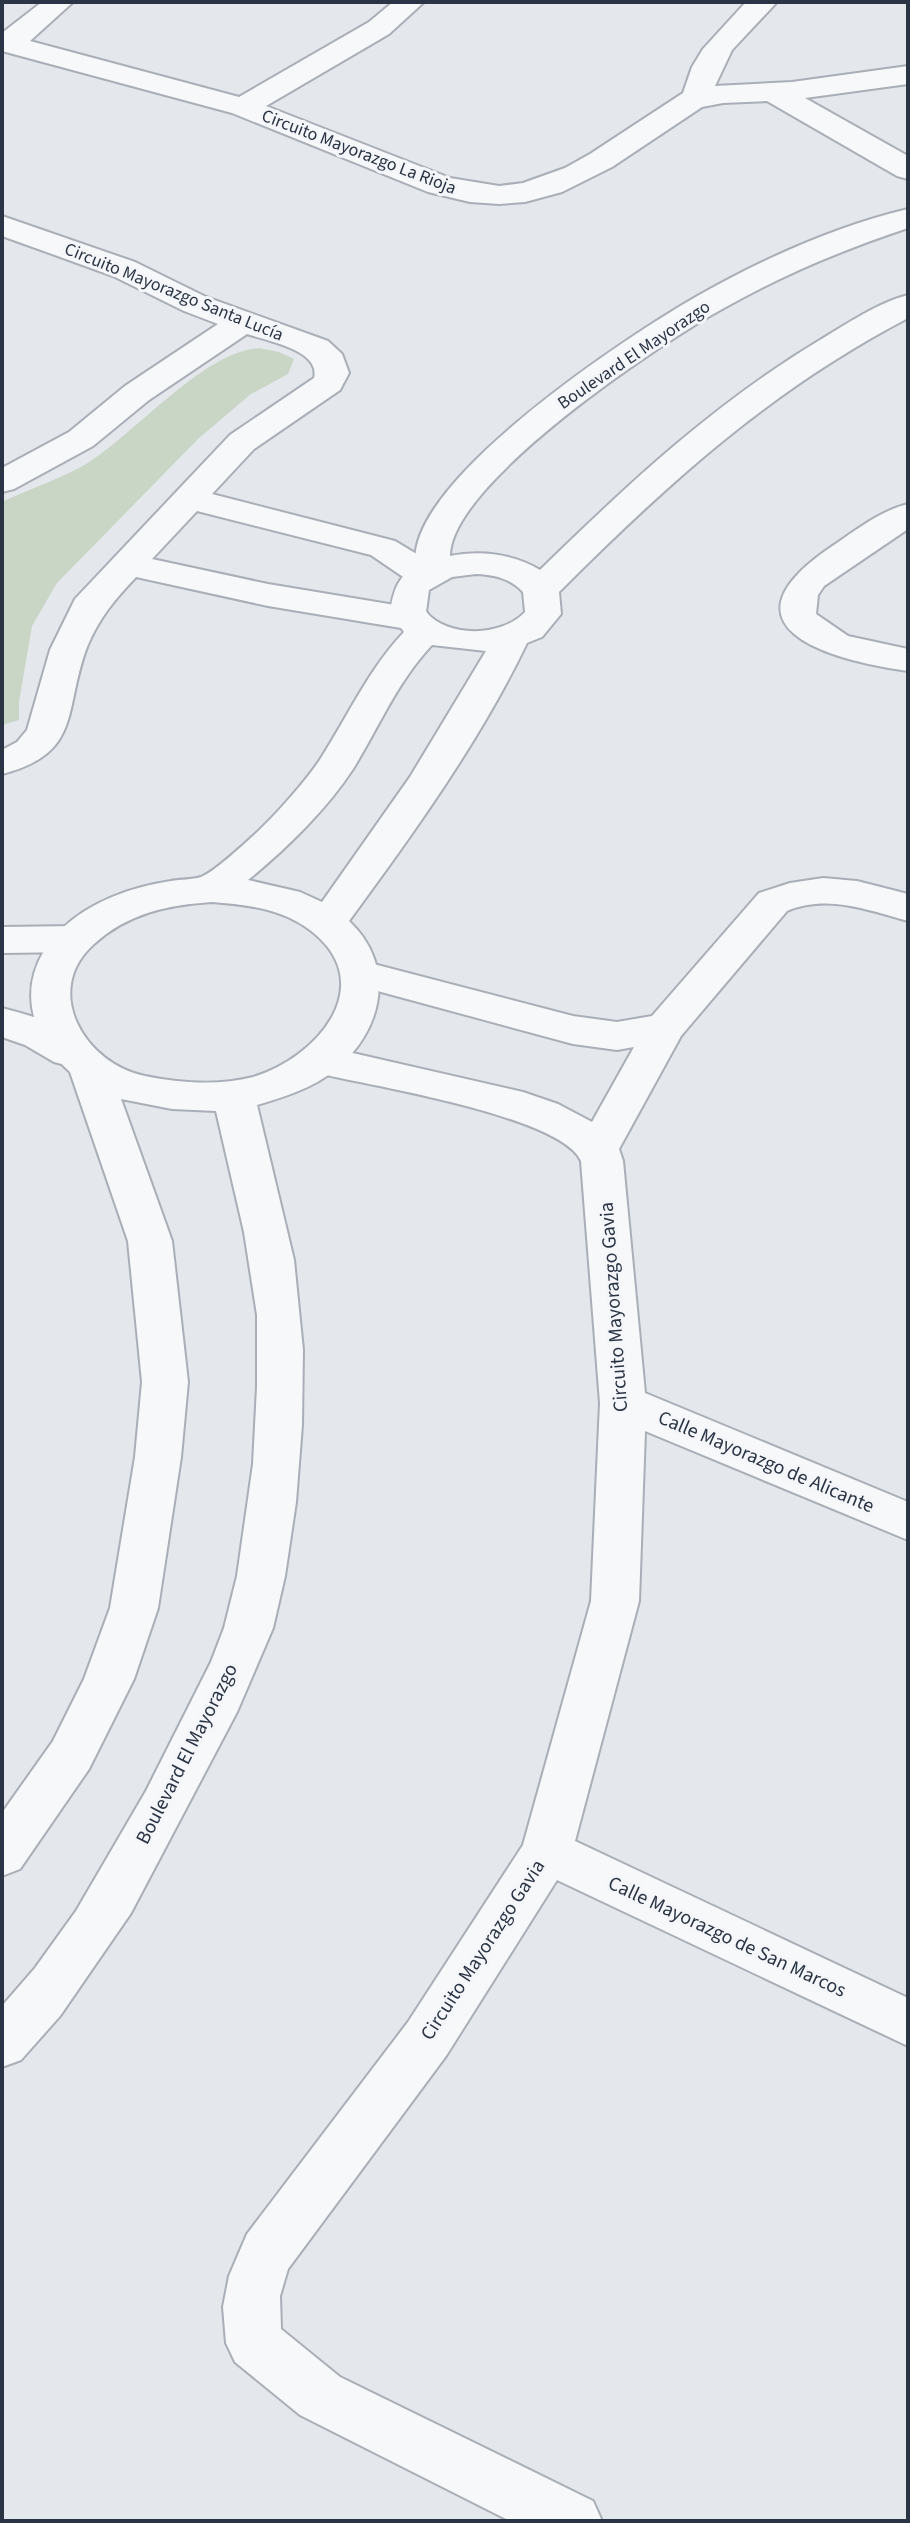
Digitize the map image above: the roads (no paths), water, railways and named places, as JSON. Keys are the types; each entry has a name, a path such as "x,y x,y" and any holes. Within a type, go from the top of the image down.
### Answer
{"street":[{"path":"5,43 59,2"},
{"path":"243,107 379,28 410,2"},
{"path":"763,2 715,50 703,71 697,97 903,80"},
{"name":"Circuito Mayorazgo La Rioja","path":"5,43 243,107 469,195 501,197 551,187 654,128 697,97"},
{"path":"774,93 908,170"},
{"name":"Boulevard El Mayorazgo","path":"430,573 432,548 444,518 475,481 512,443 606,370 711,301 859,233 908,218"},
{"name":"Circuito Mayorazgo Santa Lucía","path":"2,762 31,748 44,736 56,710 60,676 73,637 88,607 242,442 313,395 328,383 332,373 330,361 316,348 241,323 124,269 3,226"},
{"path":"540,590 668,467 735,412 807,362 908,305"},
{"path":"2,482 55,456 81,439 137,393 241,323"},
{"path":"190,499 383,548 430,573"},
{"path":"908,514 837,560 805,585 798,602 798,618 815,635 866,654 908,660"},
{"path":"125,564 419,624 444,639 466,643 489,642 529,629 539,617 544,603 540,590 530,579 497,565 466,564 430,573 410,593 407,606 419,624"},
{"path":"212,889 268,844 335,767 419,624"},
{"path":"327,923 374,861 432,773 494,675 511,637"},
{"path":"2,1022 40,1035 79,1060 131,1088 181,1097 234,1095 282,1082 322,1060 348,1033 362,1004 362,974 350,946 327,923 294,904 254,893 212,889 172,893 134,902 101,918 75,939 51,975 49,1015 79,1060 150,1241 165,1382 158,1457 134,1608 109,1679 71,1755 2,1854"},
{"path":"322,1060 523,1106 577,1131 598,1149 665,1028 766,909 780,898 819,889 868,896 908,908"},
{"path":"2,940 75,939"},
{"path":"362,974 573,1030 617,1036 665,1028"},
{"name":"Boulevard El Mayorazgo","path":"2,2043 53,1986 105,1910 219,1698 253,1613 267,1538 276,1459 279,1314 267,1241 234,1095"},
{"name":"Circuito Mayorazgo Gavia","path":"572,2521 320,2396 255,2343 249,2310 252,2283 267,2252 427,2039 547,1851 615,1601 623,1403 602,1161 598,1149"},
{"name":"Calle Mayorazgo de Alicante","path":"623,1403 908,1522"},
{"name":"Calle Mayorazgo de San Marcos","path":"547,1851 908,2023"}]}
